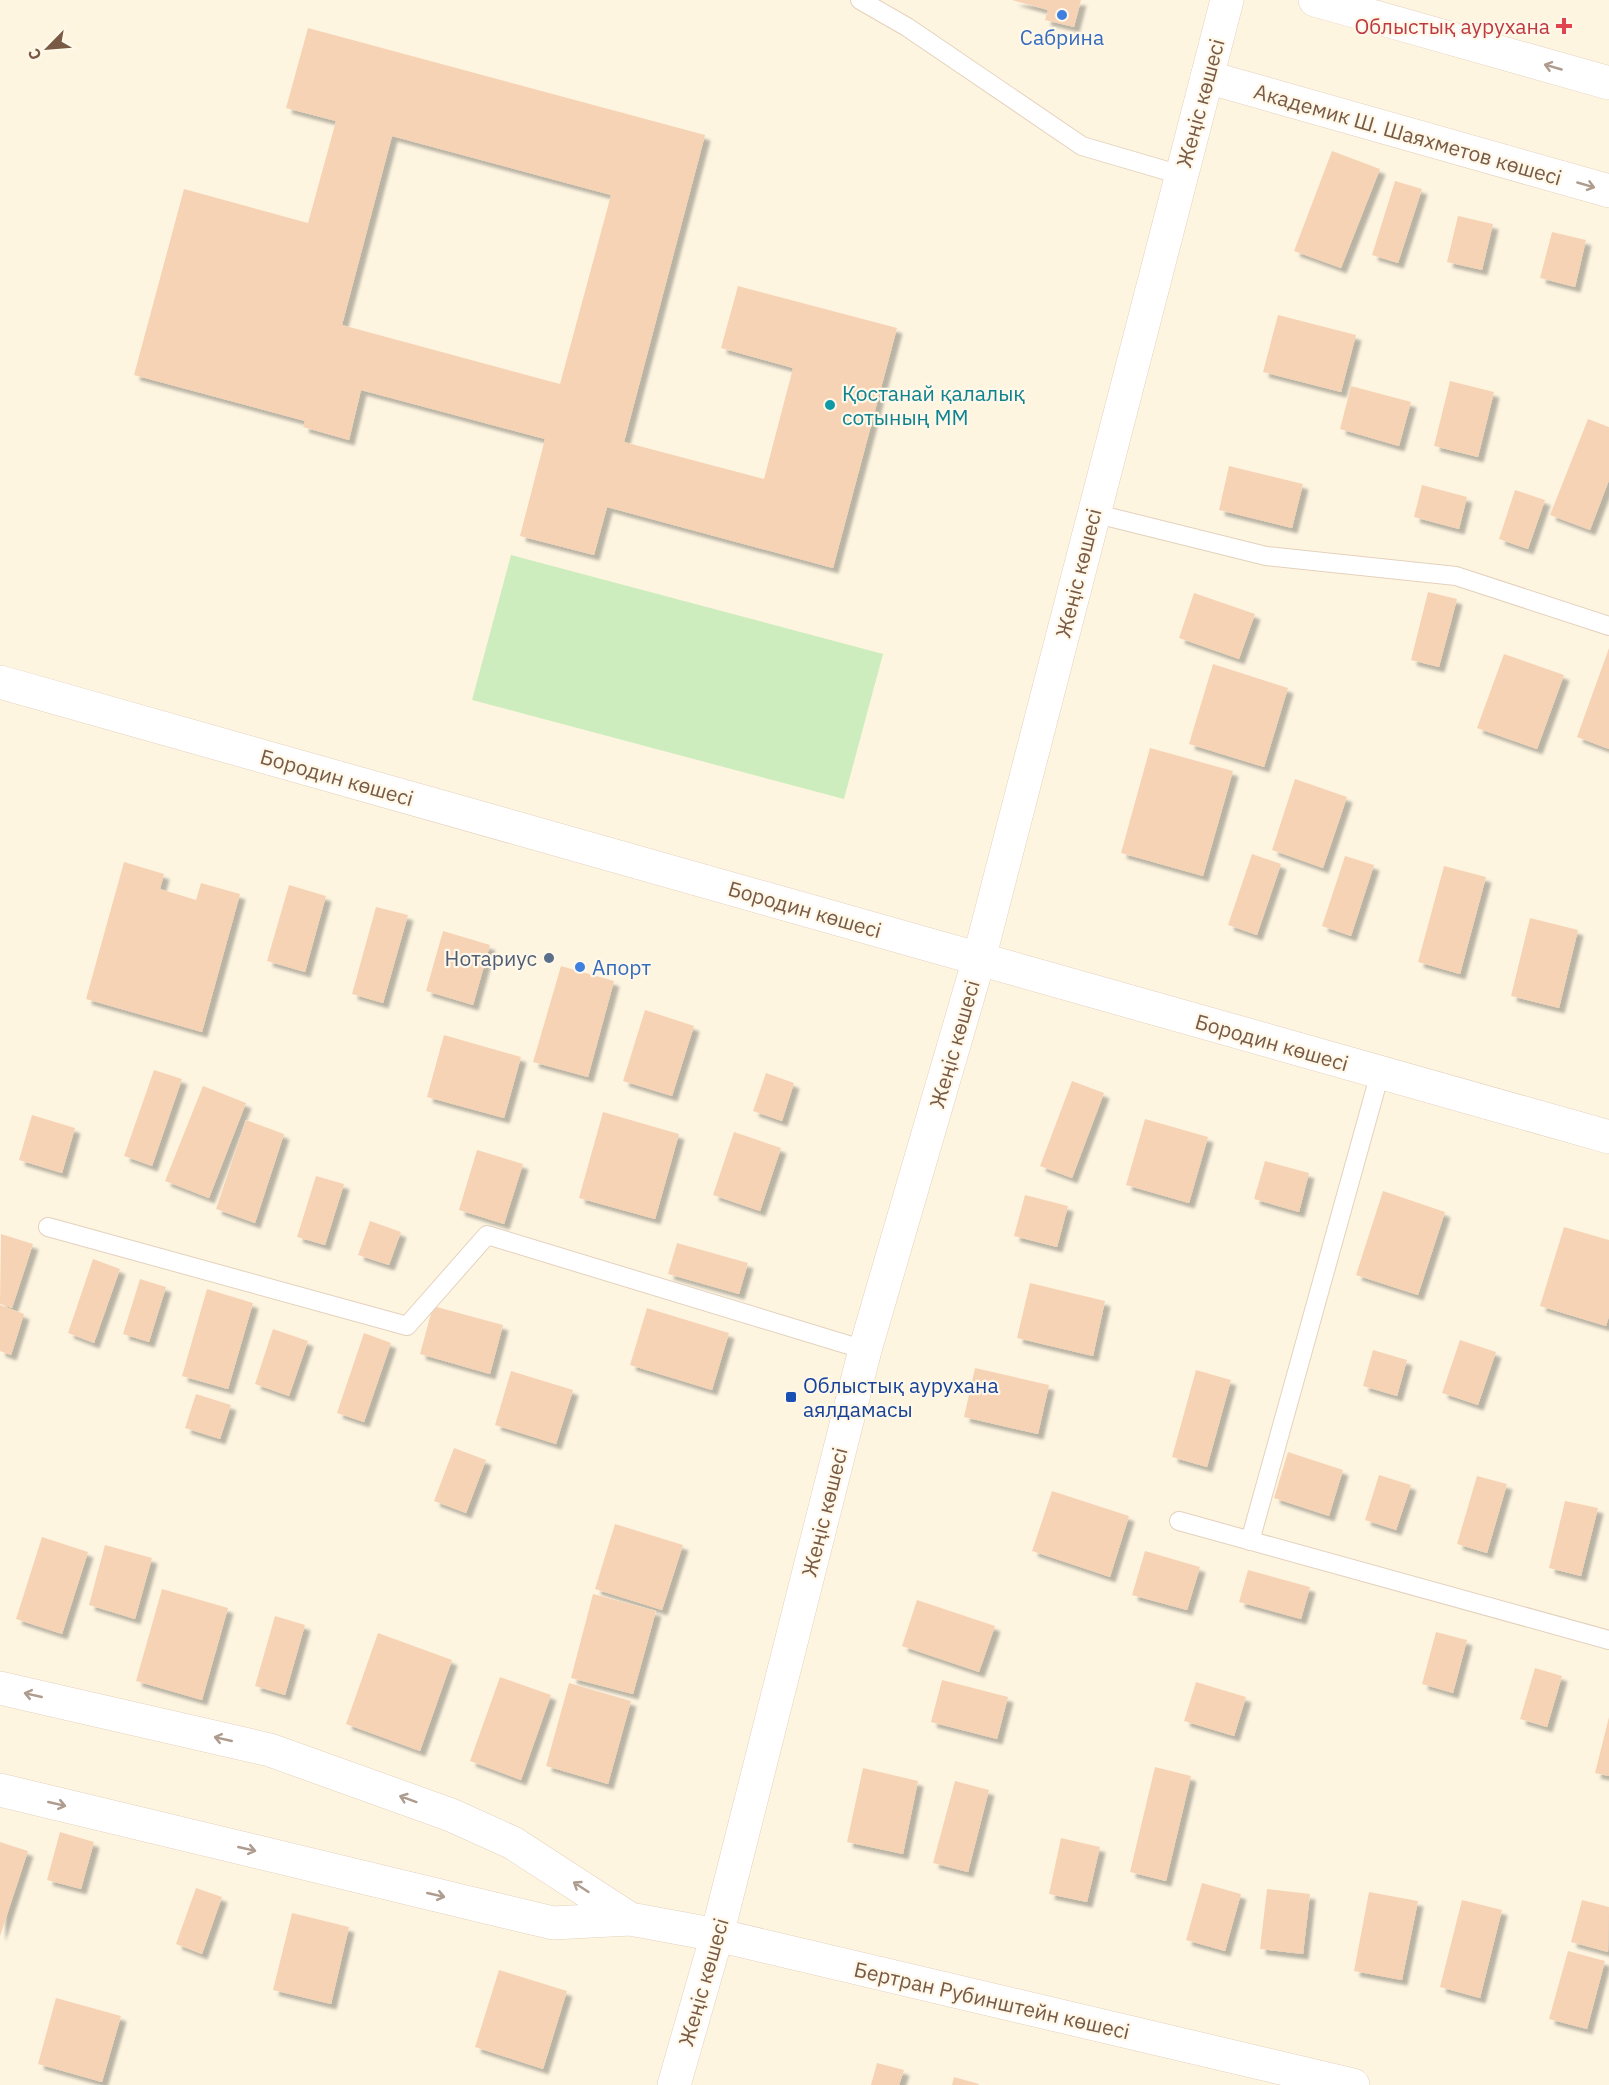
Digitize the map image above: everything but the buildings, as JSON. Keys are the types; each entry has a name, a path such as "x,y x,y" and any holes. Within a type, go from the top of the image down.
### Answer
{"street":[{"name":"Жеңіс көшесі","path":"674,2085 717,1935 865,1350 979,959 1227,0"},
{"path":"1316,0 1609,83"},
{"name":"Академик Ш. Шаяхметов көшесі","path":"1207,77 1609,191"},
{"name":"Бородин көшесі","path":"0,682 1609,1137"},
{"path":"0,1688 270,1750 451,1815 513,1843 630,1919"},
{"path":"0,1790 553,1923 630,1919"},
{"name":"Бертран Рубинштейн көшесі","path":"630,1919 717,1935 1336,2083"}],"lane":[{"path":"860,0 907,27 1082,146 1181,175"},
{"path":"1093,513 1266,556 1456,576 1609,626"},
{"path":"1250,1540 1380,1073"},
{"path":"48,1227 407,1326 488,1235 865,1350"},
{"path":"1179,1521 1609,1640"}],"green space":[{"path":"511,555 883,654 844,799 472,700"}],"place":[{"name":"Сабрина","path":"1062,15"},
{"name":"Облыстық аурухана","path":"1564,26"},
{"name":"Қостанай қалалық сотының ММ","path":"830,405"},
{"name":"Нотариус","path":"549,958"},
{"name":"Апорт","path":"580,967"},
{"name":"Облыстық аурухана аялдамасы","path":"791,1397"}]}
